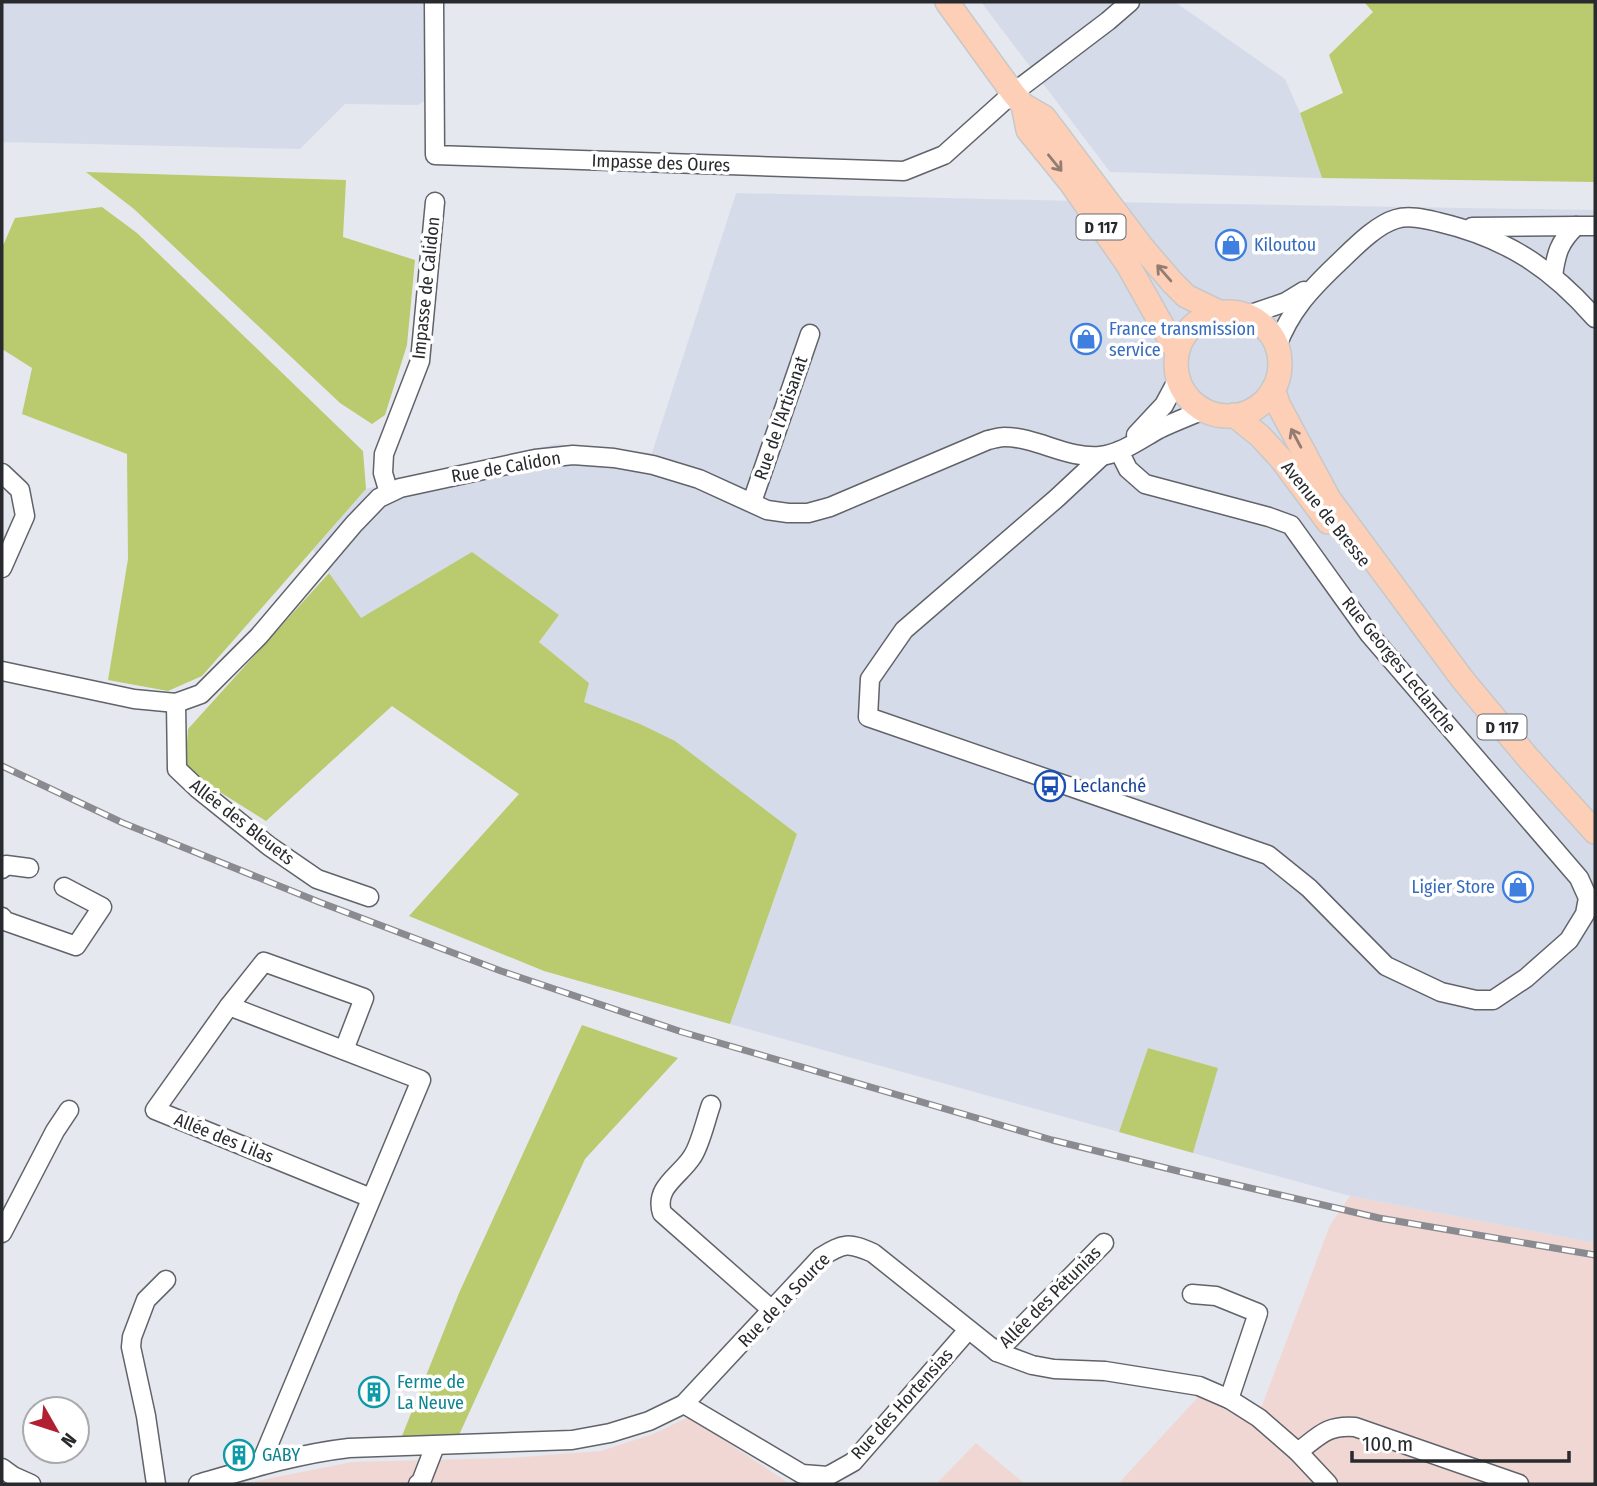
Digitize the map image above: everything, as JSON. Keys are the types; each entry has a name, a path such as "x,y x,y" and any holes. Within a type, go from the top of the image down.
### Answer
{"main road":[{"name":"D 117","path":"947,2 1018,99 1028,130 1071,183 1128,265 1177,352"},
{"name":"D 117","path":"1018,99 1044,117 1142,247 1172,282 1186,296 1219,312"},
{"path":"1219,312 1248,315 1270,333 1277,346 1279,375 1273,389 1263,402 1250,411 1219,415 1205,410 1184,392 1178,379 1177,352 1182,338 1192,326 1219,312"},
{"name":"Avenue de Bresse","path":"1273,389 1279,406 1329,499 1462,680 1595,832"},
{"name":"Avenue de Bresse","path":"1234,415 1260,436 1282,460 1334,530 1415,617"}],"street":[{"name":"Impasse des Oures","path":"434,2 435,155 904,171 944,155 1018,99"},
{"path":"1018,99 1130,2"},
{"name":"Impasse de Calidon","path":"389,493 383,473 384,454 420,361 435,202"},
{"path":"1277,346 1284,328 1304,296 1321,279 1358,244 1382,226 1395,219 1406,218 1459,227 1489,237 1514,250 1553,276 1595,318"},
{"path":"1553,276 1555,256 1564,237 1576,226"},
{"path":"1459,227 1595,226"},
{"path":"1248,315 1286,302 1321,279"},
{"name":"Rue de l'Artisanat","path":"752,502 810,334"},
{"path":"1110,454 1147,424 1164,405 1178,379"},
{"path":"1110,454 1205,410"},
{"name":"Rue de Calidon","path":"176,703 201,694 259,636 379,498 400,488 535,459 573,455 614,458 653,465 699,479 767,510 808,513 830,507 988,440 1003,437 1023,439 1083,456 1110,454"},
{"name":"Rue Georges Leclanche","path":"1110,454 1145,484 1291,525 1370,635 1579,878 1588,898 1585,914 1569,940 1526,978 1493,1000 1476,1000 1441,992 1386,967 1309,888 1268,855 868,717 870,679 904,630 1110,454"},
{"path":"2,472 20,490 25,516 2,568"},
{"path":"2,671 134,699 176,703"},
{"name":"Allée des Bleuets","path":"176,703 177,769 269,846 317,879 369,897"},
{"path":"2,869 6,865 29,868"},
{"path":"2,917 5,922 76,946 102,907 64,887"},
{"name":"Allée des Lilas","path":"344,1050 364,998 264,962 155,1110 371,1198"},
{"path":"229,1006 421,1080 260,1465"},
{"path":"711,1105 694,1156 662,1192 659,1204 662,1213 772,1310"},
{"path":"2,1233 55,1131 69,1110"},
{"name":"Allée des Pétunias","path":"997,1352 1104,1243"},
{"name":"Rue de la Source","path":"198,1484 314,1452 349,1448 572,1440 610,1433 649,1421 684,1404 821,1257 838,1246 854,1244 873,1253 997,1352 1032,1365 1054,1369 1105,1371 1199,1386 1229,1399 1259,1418 1298,1451 1328,1484"},
{"path":"156,1484 146,1416 131,1347 146,1300 166,1280"},
{"path":"1192,1294 1216,1296 1258,1313 1229,1399"},
{"name":"Rue des Hortensias","path":"684,1404 802,1474 828,1476 853,1462 968,1330"},
{"path":"1298,1451 1327,1430 1340,1426 1355,1427 1519,1484"},
{"path":"418,1484 435,1446"},
{"path":"2,1468 31,1484"}],"shaded area":[{"path":"2,2 432,2 426,100 418,105 345,104 300,149 2,142"},
{"path":"981,2 1175,2 1285,79 1300,113 1322,178 1110,172"},
{"path":"736,193 1595,210 1595,1243 1350,1196 1193,1153 1218,1068 1148,1048 1119,1132 730,1024 797,834 640,724 583,702 589,683 539,642 558,616 361,619 313,550 366,489 556,444 652,453"},
{"path":"1350,1196 1595,1243 1595,1484 1118,1484 1199,1396 1249,1422 1260,1411 1330,1225"},
{"path":"689,1417 790,1484 242,1484 352,1462 507,1458 601,1451 653,1434"},
{"path":"976,1443 1025,1484 936,1484"}],"green space":[{"path":"1364,2 1595,2 1595,182 1322,178 1300,113 1343,93 1329,55 1373,12"},
{"path":"86,172 346,180 343,237 415,260 407,345 385,415 372,424 340,403 134,209"},
{"path":"102,207 137,233 363,451 366,489 202,676 168,691 108,680 128,559 127,454 22,414 32,368 2,349 2,248 15,218"},
{"path":"472,552 559,615 539,642 589,683 584,702 675,741 797,834 730,1024 544,971 409,916 519,794 392,706 266,821 185,770 188,729 329,573 361,618"},
{"path":"582,1025 678,1058 585,1159 459,1435 402,1436 459,1293"},
{"path":"1148,1048 1218,1068 1193,1153 1119,1132"}],"railway":[{"path":"2,766 123,823 319,902 501,971 682,1032 1052,1140 1186,1173 1379,1218 1595,1255"}],"place":[{"name":"Kiloutou","path":"1231,245"},
{"name":"France transmission service","path":"1086,339"},
{"name":"Leclanché","path":"1050,786"},
{"name":"Ligier Store","path":"1518,887"},
{"name":"Ferme de La Neuve","path":"374,1392"},
{"name":"GABY","path":"239,1455"}]}
